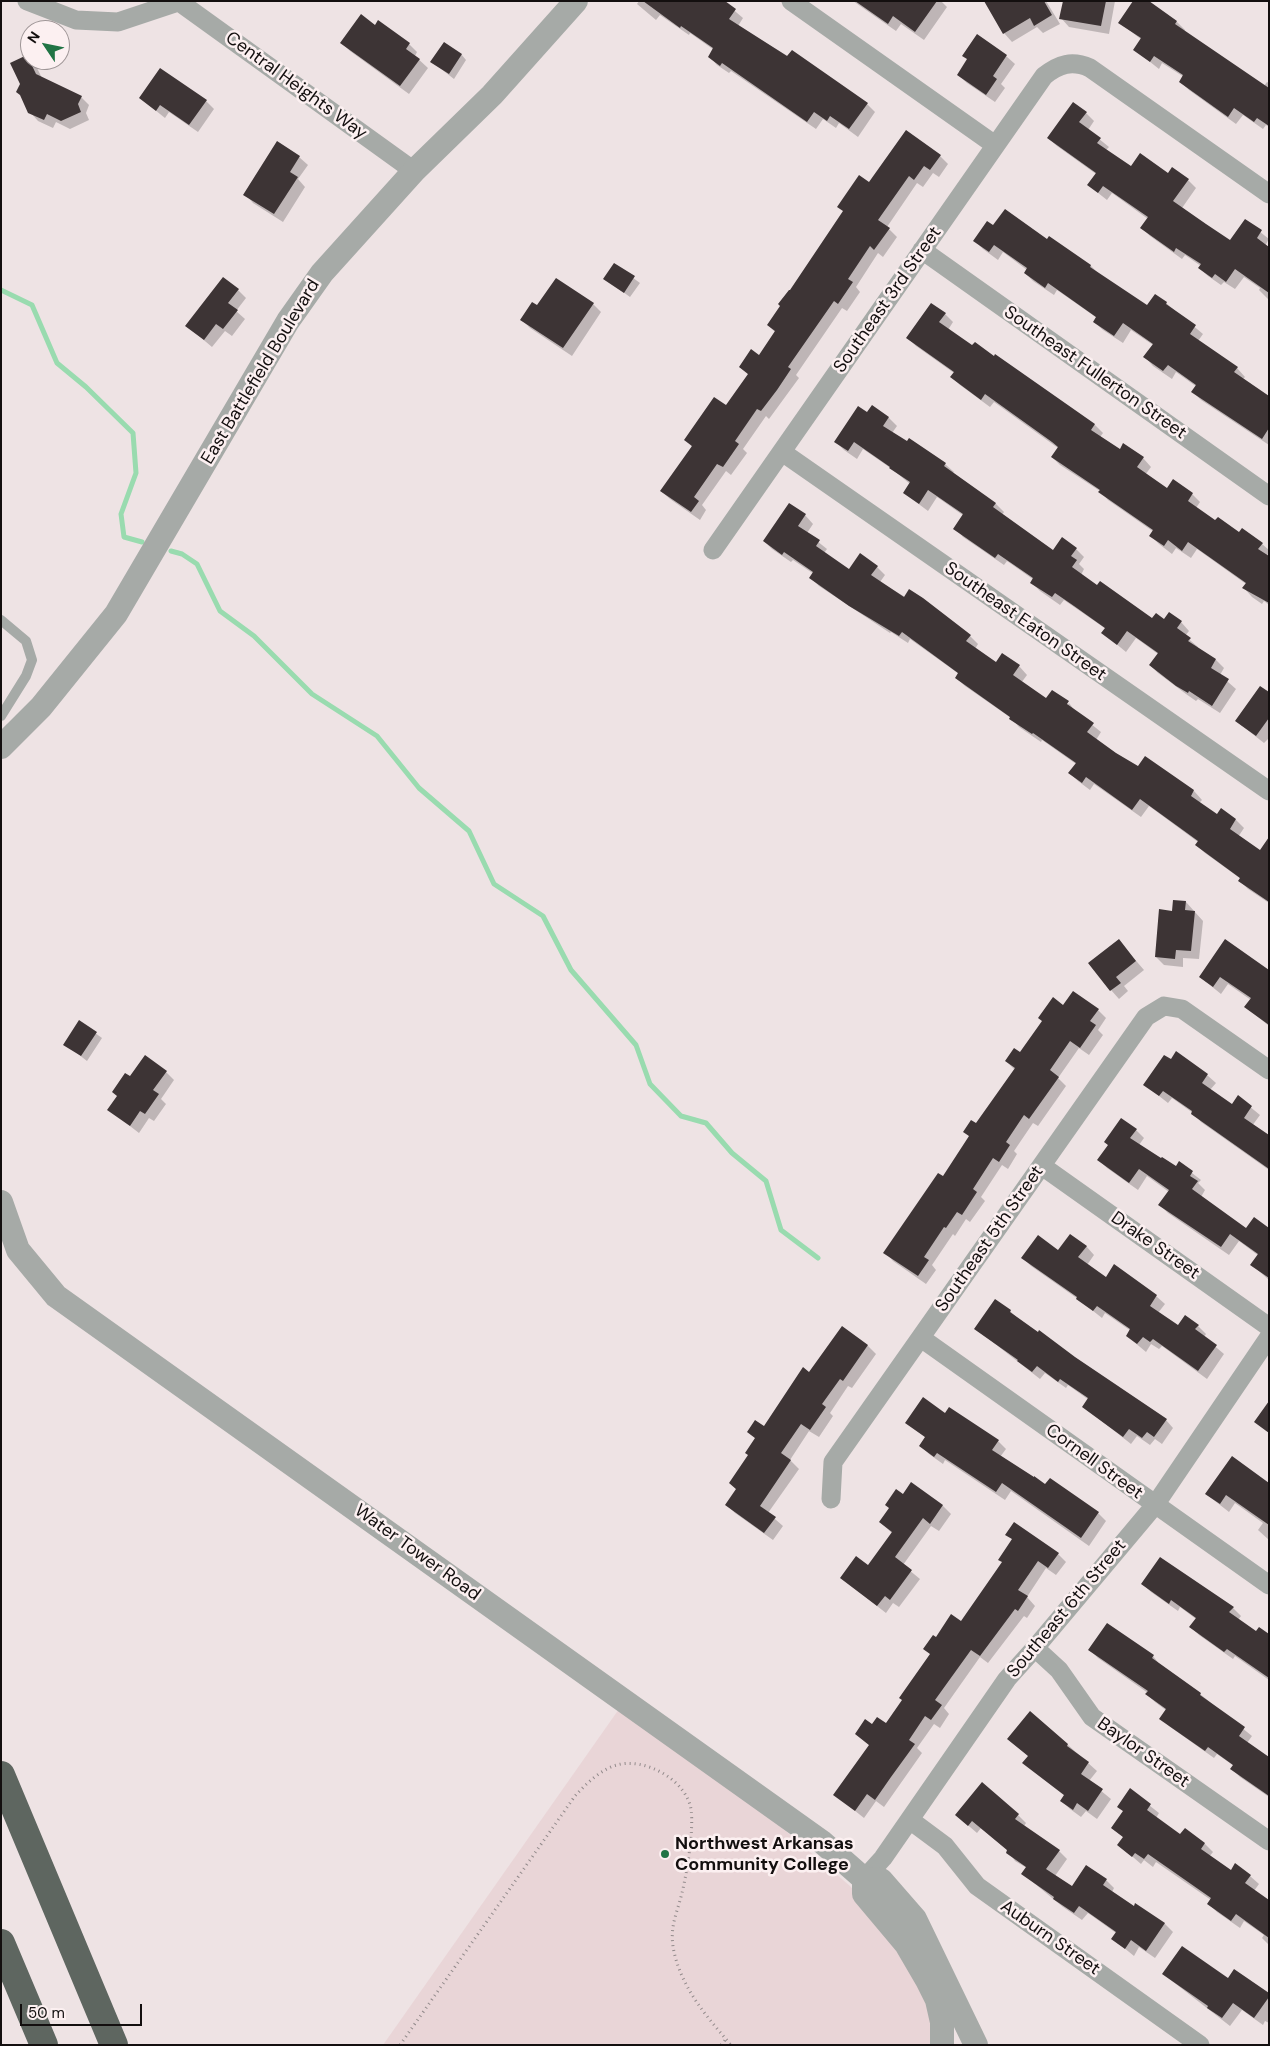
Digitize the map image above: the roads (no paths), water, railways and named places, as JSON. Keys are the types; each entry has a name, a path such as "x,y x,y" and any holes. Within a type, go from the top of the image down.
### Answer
{"highway":[{"path":"1,1775 114,2045"},
{"path":"1,1942 44,2045"},
{"path":"1,1973 28,2045"}],"street":[{"path":"27,1 76,20 118,22 178,2"},
{"name":"East Battlefield Boulevard","path":"1,747 41,707 116,614 288,321 322,273 414,171 492,95 576,1"},
{"path":"790,1 995,145"},
{"name":"Central Heights Way","path":"178,2 414,171"},
{"name":"Southeast 3rd Street","path":"713,550 1044,76 1061,64 1081,64 1094,71 1269,194"},
{"name":"Southeast Fullerton Street","path":"922,250 1269,496"},
{"name":"Southeast Eaton Street","path":"782,452 1269,791"},
{"name":"Southeast 5th Street","path":"832,1499 833,1462 1146,1017 1164,1006 1182,1009 1269,1070"},
{"name":"Drake Street","path":"1042,1166 1269,1327"},
{"name":"Water Tower Road","path":"1,1202 18,1250 56,1296 822,1842 864,1879 881,1880 915,1919 976,2045"},
{"name":"Cornell Street","path":"921,1338 1269,1585"},
{"name":"Southeast 6th Street","path":"864,1879 883,1858 1007,1679 1155,1505 1269,1338"},
{"name":"Baylor Street","path":"1035,1648 1059,1670 1092,1717 1269,1841"},
{"name":"Auburn Street","path":"910,1820 945,1846 977,1886 1200,2045"},
{"path":"864,1879 864,1894 906,1944 937,2000 942,2022 942,2045"}],"lane":[{"path":"1,620 26,641 32,660 26,676 1,716"}],"waterway":[{"path":"1,290 32,305 57,363 86,387 133,433 136,473 121,514 124,537 142,542"},
{"path":"171,551 182,554 197,564 220,611 254,636 312,694 377,736 419,788 469,831 494,884 543,916 571,970 636,1045 650,1084 681,1116 706,1123 732,1153 766,1181 781,1230 818,1258"}],"place":[{"name":"Northwest Arkansas Community College","path":"665,1854"}]}
